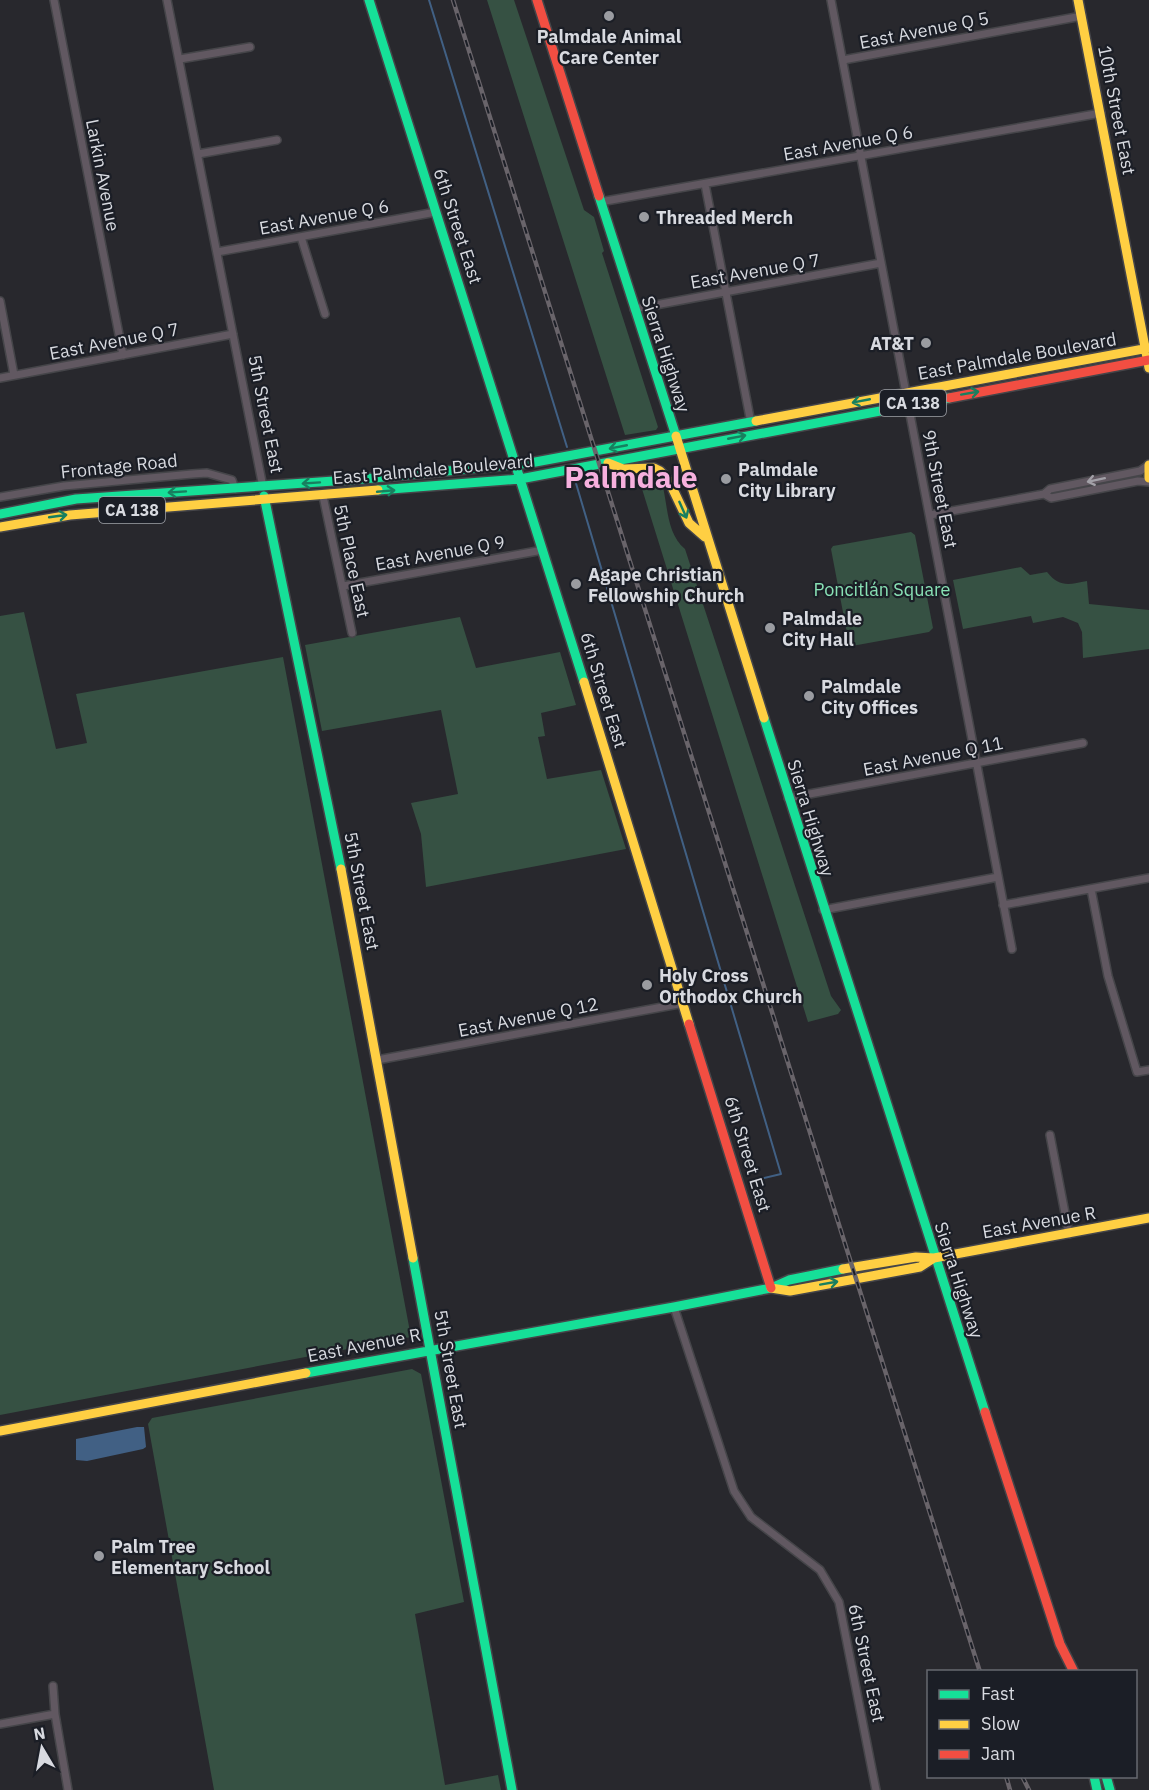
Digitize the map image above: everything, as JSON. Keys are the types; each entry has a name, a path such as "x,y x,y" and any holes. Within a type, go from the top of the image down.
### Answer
{"main road":[{"name":"6th Street East","path":"369,0 543,550 771,1288"},
{"name":"Sierra Highway","path":"537,0 934,1258 1060,1644 1073,1670"},
{"name":"10th Street East","path":"1078,0 1149,363"},
{"name":"East Palmdale Boulevard","path":"0,514 76,499 263,487 516,465 1147,349"},
{"name":"East Palmdale Boulevard","path":"0,527 70,515 520,479 908,404 1149,363"},
{"path":"607,463 623,469 654,468 660,471 669,481 689,523 706,538"},
{"path":"1149,465 1149,480"},
{"name":"5th Street East","path":"263,487 317,744 512,1790"},
{"name":"East Avenue R","path":"0,1431 430,1349 771,1288 790,1290 888,1273 920,1267 934,1258 1149,1218"},
{"name":"Sierra Highway","path":"1060,1644 1064,1670"}],"street":[{"name":"Larkin Avenue","path":"54,0 123,355"},
{"name":"5th Street East","path":"167,0 263,487"},
{"name":"9th Street East","path":"831,0 1012,949"},
{"name":"East Avenue Q 5","path":"843,60 1082,16"},
{"path":"180,59 250,47"},
{"name":"East Avenue Q 6","path":"600,202 1101,113"},
{"path":"198,154 277,140"},
{"path":"705,184 751,423"},
{"name":"East Avenue Q 6","path":"217,252 436,212"},
{"path":"301,237 325,314"},
{"name":"East Avenue Q 7","path":"634,309 881,263"},
{"path":"0,301 14,375"},
{"name":"East Avenue Q 7","path":"0,378 233,334"},
{"path":"930,515 1044,494 1050,489 1140,471 1149,465"},
{"name":"Frontage Road","path":"0,497 64,486 207,473 232,480 235,489"},
{"path":"1044,494 1051,498 1149,480"},
{"name":"5th Place East","path":"323,496 352,633"},
{"name":"East Avenue Q 9","path":"343,586 543,550"},
{"name":"East Avenue Q 11","path":"788,798 1083,743"},
{"path":"823,910 998,877"},
{"path":"1004,905 1149,878"},
{"path":"1091,889 1107,976 1137,1072 1149,1070"},
{"name":"East Avenue Q 12","path":"377,1060 684,1002"},
{"path":"1050,1135 1069,1234"},
{"name":"6th Street East","path":"674,1307 734,1491 751,1517 820,1570 839,1602 876,1790"},
{"path":"53,1686 55,1714 68,1790"},
{"path":"0,1724 55,1714"}],"green space":[{"path":"487,0 514,0 584,210 594,217 604,251 602,253 658,427 656,430 625,435"},
{"path":"649,474 662,483 671,527 685,549 831,996 841,1010 838,1014 808,1022 638,476"},
{"name":"Poncitlán Square","path":"911,532 915,535 933,628 929,632 852,646 849,644 831,549 833,546"},
{"path":"1021,567 1030,575 1047,572 1064,584 1087,581 1089,604 1149,610 1149,649 1083,658 1082,632 1078,623 1063,617 1033,623 1031,616 963,629 953,580"},
{"path":"24,612 56,749 87,743 76,694 283,657 411,1337 0,1415 0,616"},
{"path":"460,617 476,668 560,652 576,705 541,713 545,736 538,737 547,779 601,770 626,849 426,887 421,834 411,803 458,794 441,710 322,731 305,645"},
{"path":"412,1369 421,1374 464,1602 415,1614 445,1785 498,1775 501,1790 214,1790 148,1424 152,1418"}],"water":[{"path":"144,1427 146,1447 143,1449 87,1461 76,1460 76,1439"}],"waterway":[{"path":"429,0 567,447"},
{"path":"575,480 781,1174 756,1180"}],"railway":[{"path":"453,0 979,1670"},
{"path":"1007,1778 1010,1790"},
{"path":"1023,1778 1029,1790"}],"traffic: fast":[{"path":"369,0 584,682"},
{"path":"599,196 676,436"},
{"path":"378,490 520,479 949,398"},
{"path":"0,514 76,499 363,479 530,463 756,421"},
{"path":"264,496 341,869"},
{"path":"764,718 985,1412"},
{"path":"413,1258 512,1790"},
{"path":"306,1373 674,1307 771,1288 789,1280 843,1269"},
{"path":"1094,1778 1097,1790"},
{"path":"1107,1778 1110,1790"}],"traffic: slow":[{"path":"1078,0 1149,368"},
{"path":"756,421 1149,348"},
{"path":"676,436 764,718"},
{"path":"608,463 623,469 654,468 660,471 669,481 689,523 705,537"},
{"path":"1149,465 1149,478"},
{"path":"0,527 70,515 378,490"},
{"path":"584,682 689,1024"},
{"path":"341,869 413,1258"},
{"path":"843,1269 916,1257 934,1258 1149,1218"},
{"path":"771,1288 790,1291 920,1267 934,1258"},
{"path":"0,1431 306,1373"}],"traffic: jam":[{"path":"537,0 599,196"},
{"path":"949,398 1149,360"},
{"path":"689,1024 771,1288"},
{"path":"985,1412 1060,1644 1073,1670"}],"place":[{"name":"Palmdale Animal Care Center","path":"609,16"},
{"name":"Threaded Merch","path":"644,217"},
{"name":"AT&T","path":"926,343"},
{"name":"Palmdale City Library","path":"726,479"},
{"name":"Agape Christian Fellowship Church","path":"576,584"},
{"name":"Palmdale City Hall","path":"770,628"},
{"name":"Palmdale City Offices","path":"809,696"},
{"name":"Holy Cross Orthodox Church","path":"647,985"},
{"name":"Palm Tree Elementary School","path":"99,1556"}],"district":[{"name":"Palmdale","path":"631,476"}]}
